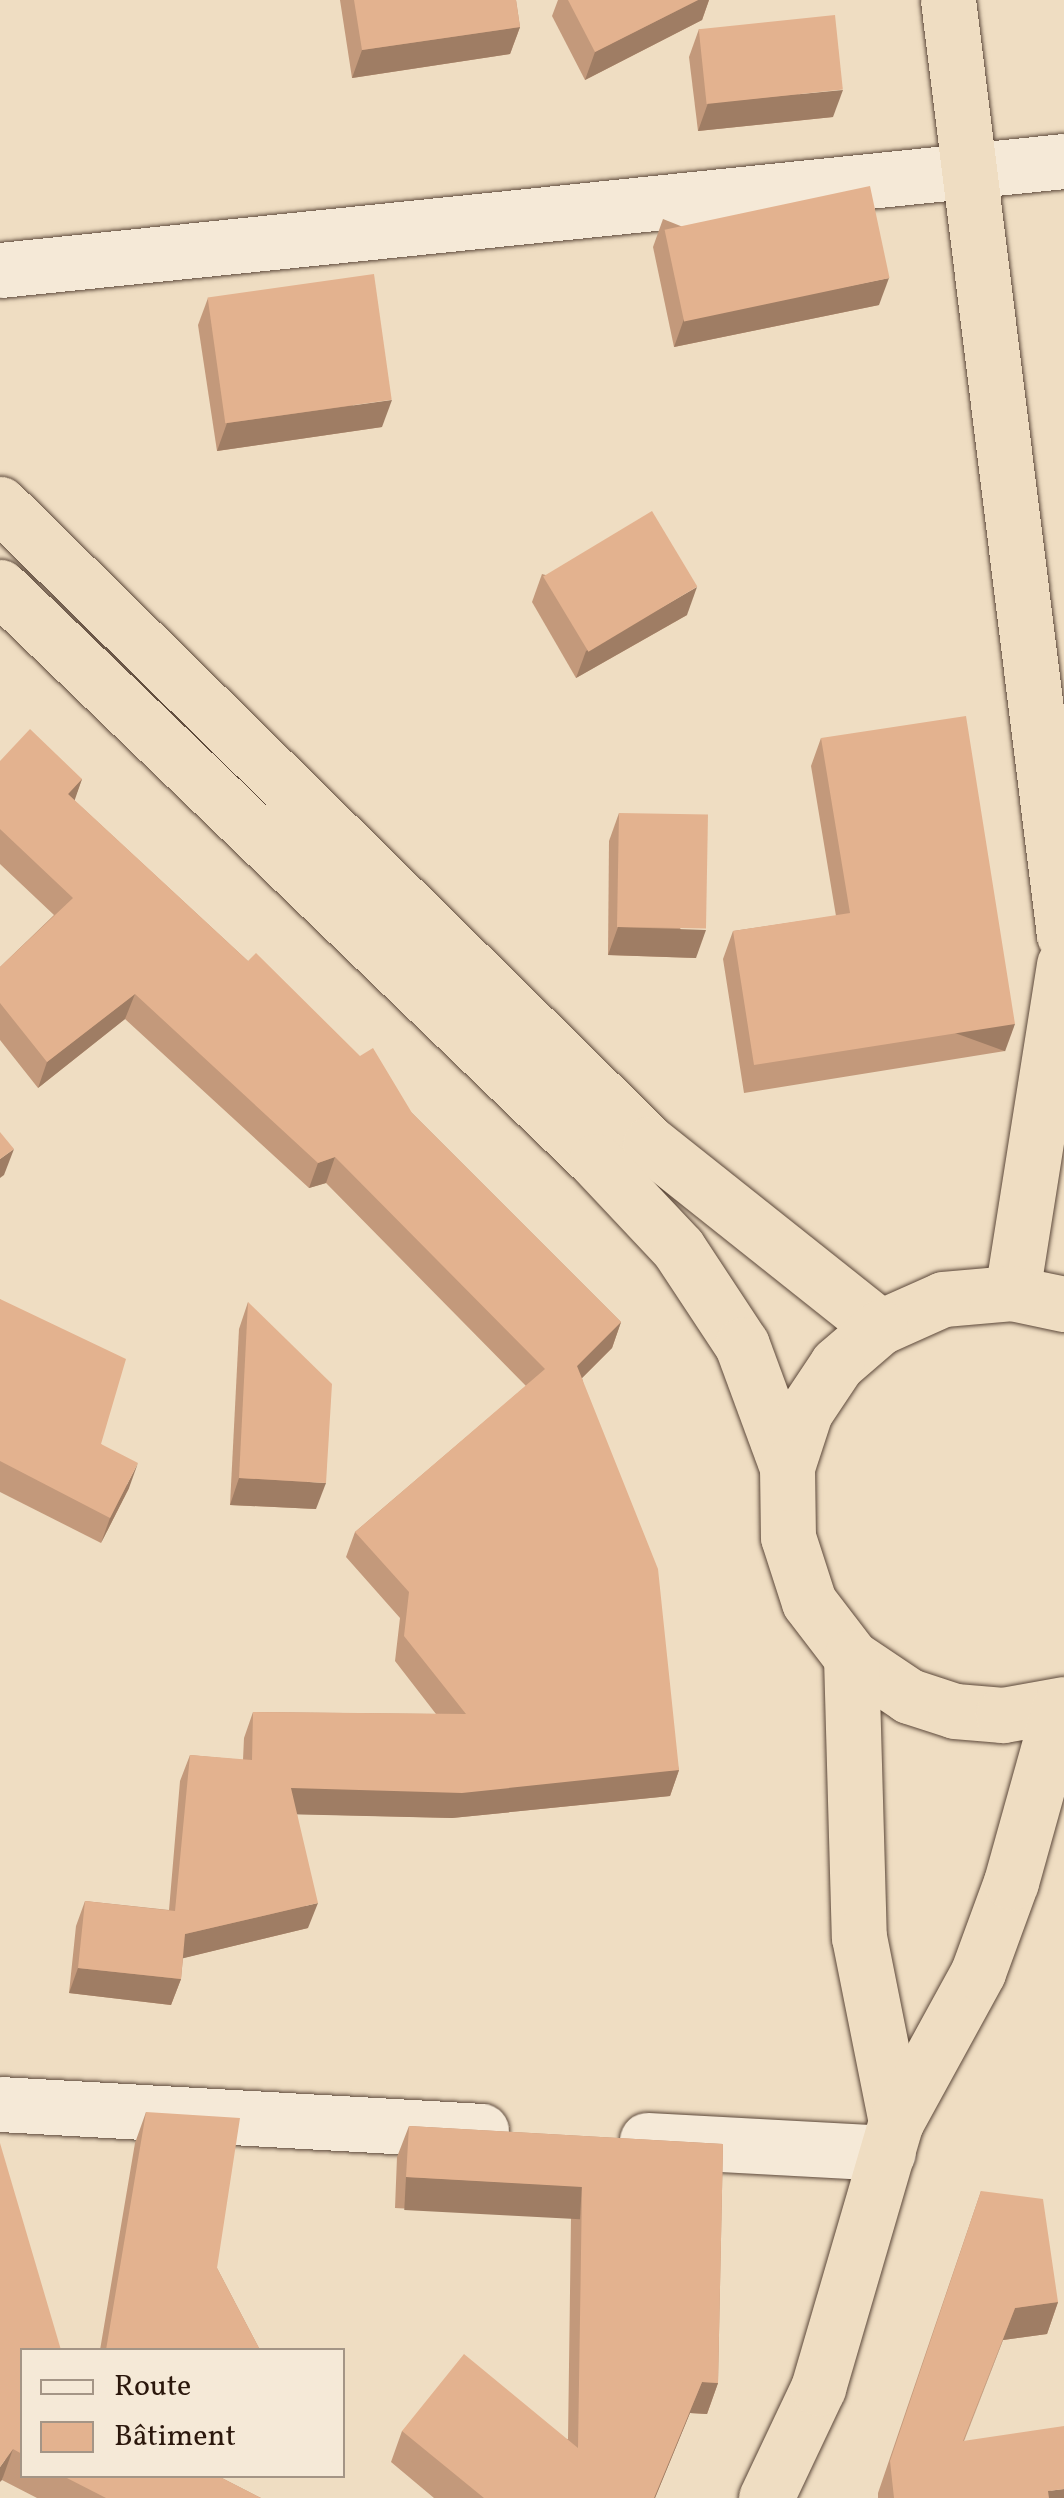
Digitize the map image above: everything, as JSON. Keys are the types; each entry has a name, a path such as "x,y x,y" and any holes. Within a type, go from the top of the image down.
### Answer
{"highway":[{"path":"948,0 1064,935"},
{"path":"0,504 650,1144 880,1327"},
{"path":"0,587 596,1161 678,1248 742,1345 787,1468 788,1537 809,1602 851,1657 909,1696 955,1711 1003,1715 1062,1705 978,1972 892,2138 854,2282 780,2485"},
{"path":"1012,1294 1064,964"},
{"path":"787,1468 806,1412 837,1364 880,1327 942,1300 1012,1294 1064,1304"},
{"path":"851,1657 859,1937 892,2138"}],"street":[{"path":"0,270 1064,161"},
{"path":"0,2104 533,2134"},
{"path":"592,2137 892,2138"}],"building":[{"path":"354,0 516,0 520,27 362,50"},
{"path":"568,0 698,0 595,52"},
{"path":"835,15 843,90 707,104 699,29"},
{"path":"870,186 890,278 684,322 665,230"},
{"path":"374,274 392,400 225,423 208,297"},
{"path":"652,511 697,586 588,652 543,576"},
{"path":"966,716 1015,1024 754,1065 733,931 850,913 821,738"},
{"path":"30,729 82,779 68,794 248,961 256,953 360,1056 373,1048 412,1113 621,1322 577,1366 658,1569 679,1770 462,1793 291,1788 318,1903 185,1934 181,1979 78,1968 85,1901 175,1911 190,1755 252,1760 253,1712 466,1714 404,1636 409,1592 355,1532 545,1369 335,1157 318,1163 135,994 47,1062 0,1003 0,967 73,898 0,829 0,761"},
{"path":"619,813 708,815 706,929 617,927"},
{"path":"0,1132 14,1149 0,1159"},
{"path":"0,1299 126,1359 101,1444 138,1463 110,1518 0,1461"},
{"path":"248,1302 332,1384 326,1483 239,1478"},
{"path":"146,2112 240,2118 217,2268 259,2348 106,2348"},
{"path":"409,2126 723,2144 718,2383 702,2382 654,2498 484,2498 402,2431 464,2354 578,2448 582,2187 406,2177"},
{"path":"0,2143 60,2348 20,2348 20,2453 13,2449 0,2467"},
{"path":"981,2191 1043,2199 1058,2302 1015,2308 963,2441 1064,2426 1064,2489 1048,2491 1049,2498 894,2498 890,2461"},
{"path":"67,2478 222,2478 261,2498 106,2498"}]}
